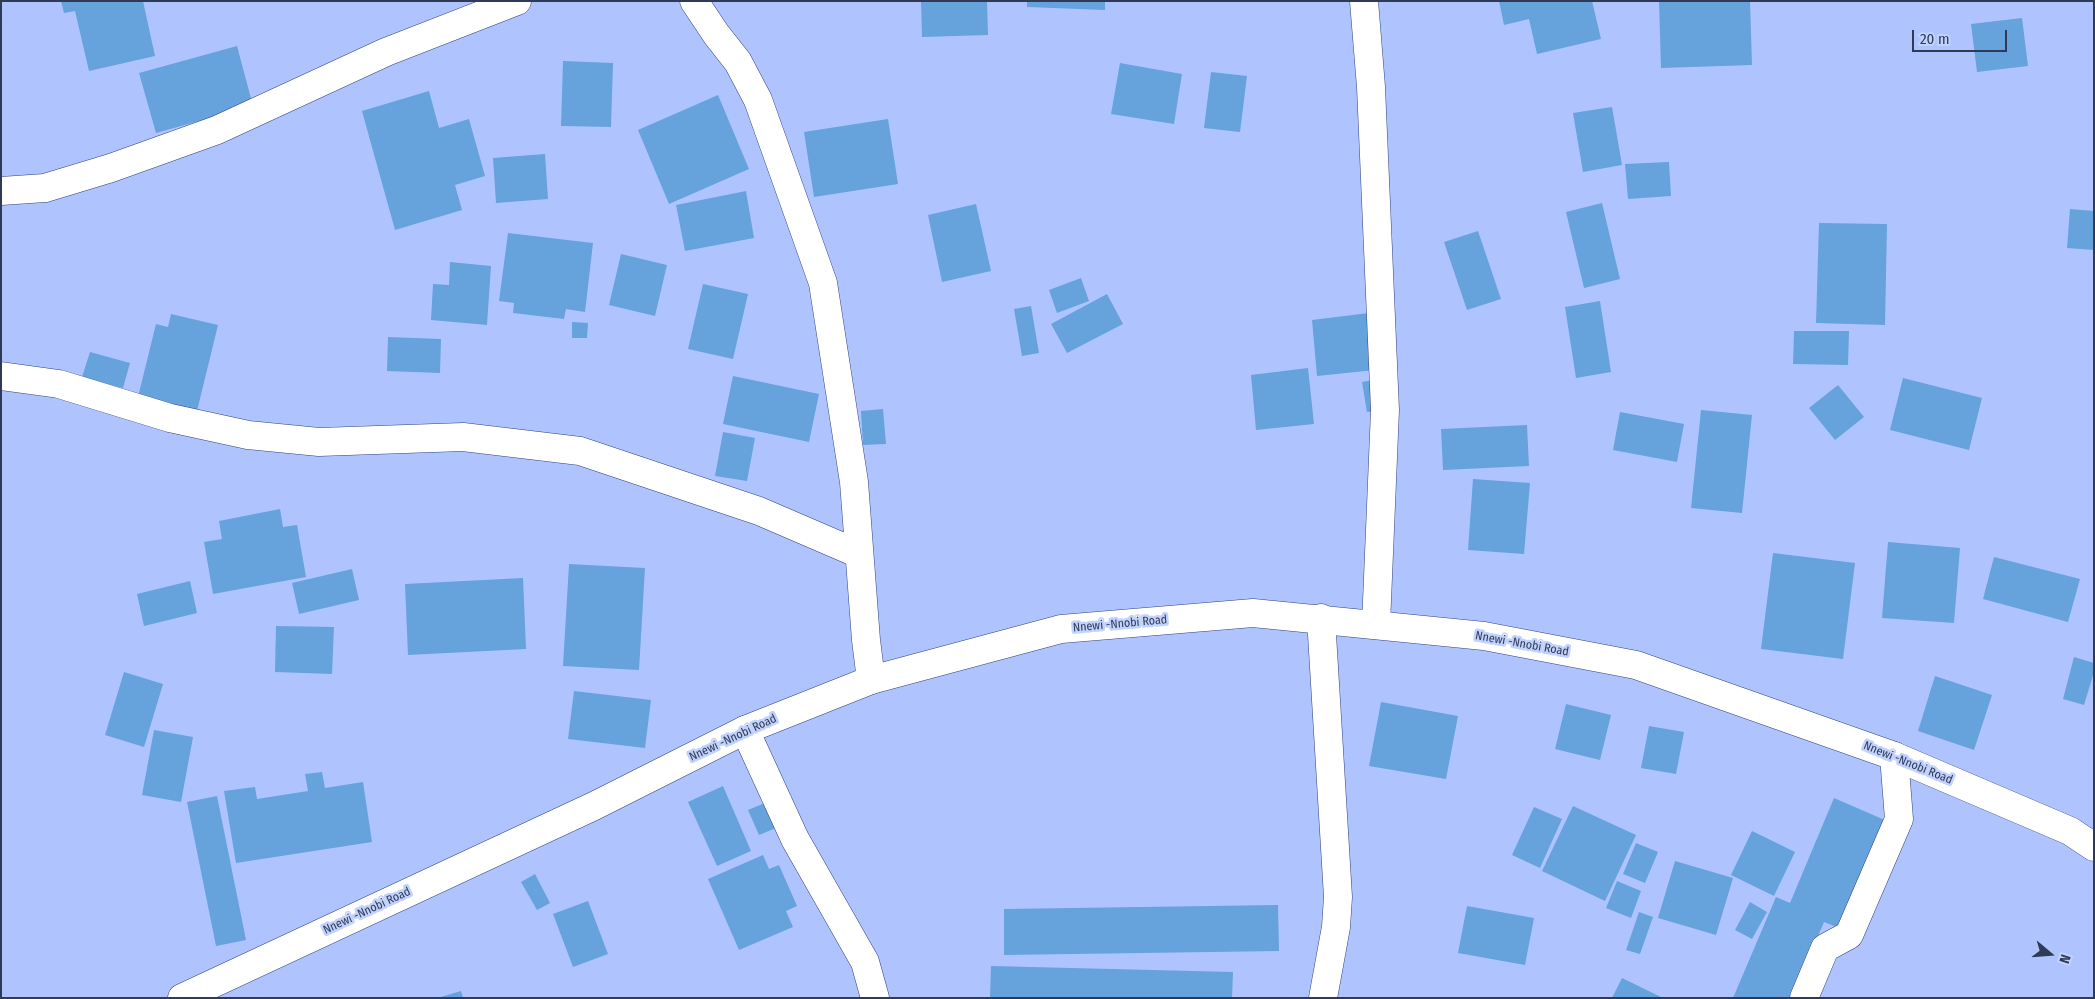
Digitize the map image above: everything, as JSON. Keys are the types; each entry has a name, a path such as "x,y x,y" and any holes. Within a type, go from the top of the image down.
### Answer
{"street":[{"path":"1,191 45,188 111,168 217,130 386,52 517,1"},
{"path":"694,1 738,62 758,100 824,283 854,482 871,680"},
{"path":"1364,1 1371,87 1386,410 1376,625"},
{"path":"1,376 59,384 170,418 248,435 319,442 463,437 580,451 759,511 859,554"},
{"name":"Nnewi -Nnobi Road","path":"182,998 594,806 745,730 871,680 1061,629 1253,613 1321,618 1484,636 1636,665 1894,756 2070,831 2094,848"},
{"path":"1321,618 1338,897 1336,927 1323,998"},
{"path":"745,730 795,839 865,962 875,998"},
{"path":"1804,998 1825,948 1849,935 1898,819 1894,756"}],"building":[{"path":"61,1 143,1 155,56 89,71 75,11 64,13"},
{"path":"921,1 987,1 988,35 922,37"},
{"path":"1027,1 1105,1 1105,10 1027,7"},
{"path":"1499,1 1592,1 1601,39 1537,54 1529,19 1504,25"},
{"path":"1659,1 1750,1 1752,65 1661,68"},
{"path":"2022,18 2028,66 1977,72 1971,24"},
{"path":"237,46 253,106 156,133 139,73"},
{"path":"563,61 613,63 611,127 561,126"},
{"path":"1120,63 1182,74 1174,124 1111,114"},
{"path":"1211,72 1247,76 1240,132 1204,128"},
{"path":"429,91 439,128 469,119 485,176 455,185 462,210 395,230 362,111"},
{"path":"718,95 749,169 669,204 638,130"},
{"path":"1612,107 1622,165 1583,172 1573,113"},
{"path":"888,119 898,184 814,197 804,132"},
{"path":"545,154 548,199 496,203 493,158"},
{"path":"1669,162 1671,196 1628,199 1625,164"},
{"path":"746,191 754,238 685,251 676,205"},
{"path":"1602,203 1620,279 1584,288 1566,212"},
{"path":"976,204 991,271 942,282 928,215"},
{"path":"2070,209 2094,211 2094,250 2067,248"},
{"path":"1819,223 1887,224 1885,325 1816,323"},
{"path":"1478,231 1501,299 1467,310 1444,242"},
{"path":"508,233 593,243 585,312 566,309 564,319 513,313 514,303 499,301"},
{"path":"621,254 667,265 655,316 609,305"},
{"path":"450,262 491,266 487,325 431,320 433,284 449,285"},
{"path":"1081,278 1089,301 1057,313 1049,290"},
{"path":"703,284 748,294 733,359 688,349"},
{"path":"1107,294 1123,324 1067,353 1051,324"},
{"path":"1600,301 1611,372 1576,378 1565,307"},
{"path":"1031,306 1039,353 1022,356 1014,309"},
{"path":"1369,313 1375,370 1317,376 1312,320"},
{"path":"171,314 218,325 197,411 138,397 156,324 168,327"},
{"path":"572,322 588,323 587,338 572,338"},
{"path":"1794,331 1849,331 1848,365 1793,364"},
{"path":"388,337 441,339 440,373 387,371"},
{"path":"90,352 130,363 123,388 82,377"},
{"path":"1308,368 1314,424 1256,430 1251,375"},
{"path":"733,376 819,394 809,442 723,424"},
{"path":"1903,378 1982,398 1969,450 1890,430"},
{"path":"1378,379 1383,410 1367,412 1362,382"},
{"path":"1838,385 1864,417 1835,440 1809,408"},
{"path":"883,409 886,444 863,445 861,411"},
{"path":"1701,410 1752,415 1742,513 1691,508"},
{"path":"1620,412 1684,424 1677,462 1613,450"},
{"path":"1527,425 1529,466 1443,470 1441,429"},
{"path":"723,432 755,438 747,481 715,476"},
{"path":"1473,479 1530,483 1524,554 1468,550"},
{"path":"280,509 283,527 297,525 306,577 213,594 204,542 222,539 219,521"},
{"path":"1888,542 1960,548 1954,623 1882,618"},
{"path":"1773,553 1855,563 1843,659 1761,649"},
{"path":"1994,557 2080,579 2068,622 1983,599"},
{"path":"569,564 645,568 639,670 563,666"},
{"path":"352,569 359,600 299,614 292,583"},
{"path":"523,578 526,649 408,655 405,584"},
{"path":"190,581 197,613 144,626 137,594"},
{"path":"276,626 334,627 332,674 275,672"},
{"path":"2074,657 2094,663 2094,672 2084,705 2063,699"},
{"path":"124,672 163,684 144,747 105,735"},
{"path":"1935,676 1992,695 1974,750 1918,731"},
{"path":"574,691 651,700 645,748 568,739"},
{"path":"1381,702 1458,716 1446,779 1369,766"},
{"path":"1566,704 1611,715 1600,760 1555,749"},
{"path":"1649,726 1684,732 1676,774 1641,768"},
{"path":"154,730 193,737 181,802 142,795"},
{"path":"322,772 325,788 363,782 372,842 236,863 224,791 255,787 257,799 308,791 305,774"},
{"path":"723,786 751,851 717,866 688,802"},
{"path":"217,796 246,940 216,946 187,802"},
{"path":"1834,798 1887,821 1842,929 1824,922 1792,998 1733,998 1776,897 1790,903"},
{"path":"765,803 776,828 759,835 748,810"},
{"path":"1573,806 1636,835 1605,901 1542,871"},
{"path":"1534,807 1562,819 1540,868 1512,855"},
{"path":"1752,831 1795,852 1774,896 1731,875"},
{"path":"1636,843 1658,852 1645,883 1623,874"},
{"path":"763,855 769,869 779,865 797,906 786,911 793,927 739,950 708,879"},
{"path":"1675,861 1733,878 1716,935 1658,918"},
{"path":"535,874 550,903 537,910 521,882"},
{"path":"1617,881 1641,891 1631,918 1606,908"},
{"path":"588,901 608,954 573,967 553,914"},
{"path":"1750,902 1767,912 1752,939 1735,930"},
{"path":"1278,905 1279,951 1004,955 1004,909"},
{"path":"1467,906 1534,918 1525,965 1458,953"},
{"path":"1639,912 1653,917 1640,954 1626,950"},
{"path":"991,966 1233,972 1232,998 990,998"},
{"path":"1622,978 1663,998 1612,998"},
{"path":"461,991 463,998 441,998 441,997"}]}
